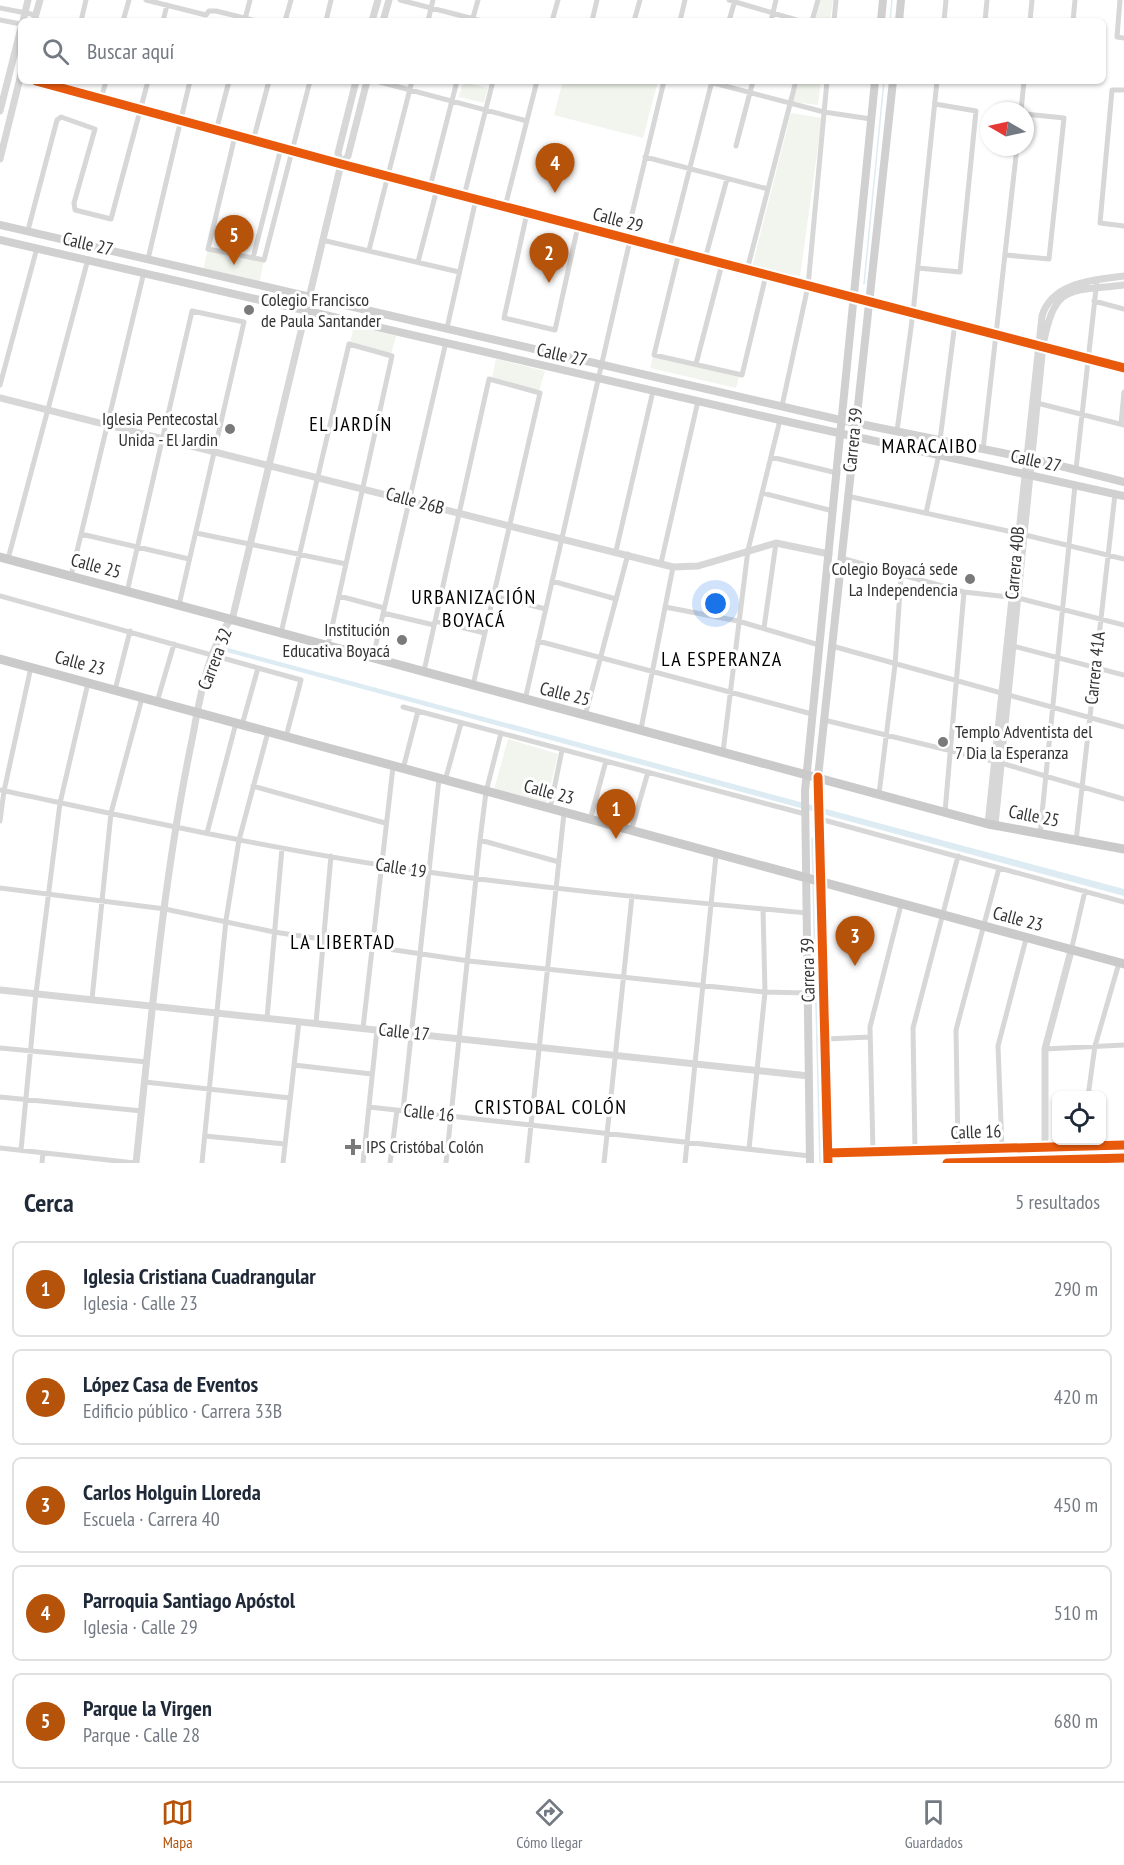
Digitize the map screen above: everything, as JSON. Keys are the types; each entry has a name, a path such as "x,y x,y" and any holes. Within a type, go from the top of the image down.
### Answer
{"main road":[{"path":"881,18 883,0"},
{"path":"899,18 901,0"},
{"name":"Carrera 39","path":"828,1163 826,1040 815,881 805,809 806,774 834,511 875,84"},
{"name":"Carrera 39","path":"810,1159 806,913 815,881 819,810 818,777 892,84"},
{"name":"Calle 27","path":"0,225 841,420 1076,469 1124,482"},
{"name":"Calle 27","path":"0,240 780,420 1124,496"},
{"path":"855,284 862,291 870,288"},
{"path":"852,313 860,309 867,316"},
{"name":"Calle 25","path":"4,558 991,824 1124,849"},
{"name":"Calle 23","path":"0,658 1121,964"},
{"name":"Carrera 39","path":"806,774 819,810"}],"street":[{"path":"24,18 28,0"},
{"path":"0,8 25,13 35,18 40,0"},
{"path":"82,18 86,0"},
{"path":"124,18 129,0"},
{"path":"146,0 205,18 209,11 216,10 241,18"},
{"path":"244,18 250,0"},
{"path":"286,18 291,0"},
{"path":"327,18 331,0"},
{"path":"373,18 378,0"},
{"path":"384,18 389,0"},
{"path":"400,0 466,18"},
{"path":"429,18 434,0"},
{"path":"474,18 478,0"},
{"path":"553,18 558,0"},
{"path":"593,18 597,0"},
{"path":"635,18 640,0"},
{"path":"681,18 685,0"},
{"path":"730,18 733,0 790,18"},
{"path":"772,18 776,0"},
{"path":"813,18 818,0"},
{"path":"834,18 836,0"},
{"path":"944,18 946,0"},
{"path":"985,18 987,0"},
{"path":"1030,18 1032,0"},
{"path":"1073,18 1075,0"},
{"path":"1120,0 1116,37 1124,38"},
{"path":"164,18 167,5"},
{"path":"0,20 18,23"},
{"path":"0,111 3,84 18,37"},
{"path":"0,159 19,84"},
{"name":"Calle 29","path":"46,84 388,177 1124,368"},
{"path":"63,89 64,84"},
{"path":"101,99 105,84"},
{"path":"28,230 57,120 61,117 94,127 96,132 74,203 78,213 111,219 147,84"},
{"path":"148,258 189,84"},
{"path":"216,131 228,84"},
{"path":"253,141 268,84"},
{"path":"235,136 208,249 264,260 309,84"},
{"name":"Carrera 32","path":"341,164 338,153 355,84"},
{"name":"Carrera 32","path":"135,1163 174,826 197,713 214,652 230,620 341,164 348,156 366,84"},
{"path":"387,84 527,122"},
{"path":"369,250 411,84"},
{"path":"430,188 456,84"},
{"path":"464,196 492,84"},
{"path":"505,207 536,84"},
{"path":"525,700 602,364 645,157 663,84"},
{"path":"669,250 709,84"},
{"path":"720,84 824,112 871,119"},
{"path":"736,146 752,84"},
{"path":"747,270 795,84"},
{"path":"782,406 808,286 827,84"},
{"path":"897,431 913,313 937,84"},
{"path":"1022,102 1024,84"},
{"path":"1124,90 1112,90 1100,223 1124,226"},
{"path":"918,268 960,272 976,111 935,104"},
{"path":"1006,255 1049,259 1064,118 1034,115"},
{"path":"254,258 281,148"},
{"path":"983,450 1016,156"},
{"path":"645,157 768,189"},
{"path":"705,259 727,179"},
{"path":"418,262 437,189"},
{"path":"447,328 476,200"},
{"path":"527,213 504,318 555,330 578,226"},
{"path":"322,240 459,272"},
{"path":"0,385 38,248"},
{"path":"678,252 654,355 742,375 766,275"},
{"path":"4,558 48,410 88,259"},
{"path":"696,364 722,264"},
{"path":"71,576 144,272"},
{"path":"1096,284 1124,276"},
{"path":"1096,284 1124,285"},
{"path":"1076,469 1096,284"},
{"name":"Carrera 40B","path":"991,824 1040,345 1049,306 1066,288 1096,284"},
{"path":"1094,301 1124,309"},
{"path":"127,592 192,311 244,322 179,606"},
{"path":"940,440 955,323"},
{"path":"373,657 446,342"},
{"path":"281,633 349,344 392,356 328,645"},
{"name":"Carrera 40B","path":"1028,459 1037,403 1040,345"},
{"path":"424,671 489,379 540,393 473,685"},
{"path":"616,551 653,391"},
{"path":"1037,403 1123,425 1124,392"},
{"name":"Calle 26B","path":"0,398 363,487 661,562 673,567 698,566 776,543 829,554"},
{"path":"661,562 698,401"},
{"path":"723,752 748,550 780,420"},
{"path":"926,513 939,454"},
{"path":"771,457 837,473"},
{"path":"1040,834 1075,485"},
{"path":"762,494 834,511"},
{"name":"Carrera 41A","path":"1076,841 1115,494"},
{"path":"847,496 1021,533 1124,559"},
{"path":"196,533 346,564"},
{"path":"81,534 189,559"},
{"path":"764,628 776,543"},
{"path":"585,716 628,554"},
{"path":"841,558 964,592 1015,598 1063,608 1124,625"},
{"path":"641,729 673,567"},
{"path":"879,794 895,665 901,576"},
{"path":"552,581 616,599"},
{"path":"945,812 964,592"},
{"path":"0,596 174,644 214,652 301,680 286,737"},
{"path":"339,596 434,623 485,633"},
{"path":"493,596 546,609"},
{"name":"Carrera 40B","path":"1004,695 1013,646 1015,598"},
{"path":"665,607 738,621 819,645"},
{"path":"115,690 130,631"},
{"path":"538,641 812,714"},
{"path":"157,702 174,644"},
{"path":"832,646 1124,727"},
{"path":"1013,646 1124,675"},
{"path":"0,821 2,791 31,667"},
{"path":"207,833 258,668"},
{"path":"21,1150 36,993 60,803 88,683"},
{"path":"92,999 111,813 142,698"},
{"path":"404,707 648,772 805,809"},
{"path":"403,769 418,711"},
{"path":"824,720 998,762 1124,799"},
{"path":"390,1163 411,1033 428,872 442,780 461,723"},
{"path":"202,1163 226,920 239,840 268,732"},
{"path":"446,1163 486,792 501,733"},
{"path":"550,809 562,750"},
{"path":"590,820 606,761"},
{"path":"363,1028 393,767"},
{"path":"631,831 648,772"},
{"path":"253,786 385,823"},
{"name":"Calle 19","path":"2,791 239,840 428,872 556,889 806,913"},
{"path":"819,810 958,856 1124,902"},
{"path":"526,1163 564,813"},
{"path":"480,840 559,862"},
{"path":"267,1017 282,848"},
{"path":"685,1163 716,855"},
{"path":"316,1023 332,856"},
{"path":"915,1151 913,1028 958,856"},
{"path":"958,1149 956,1030 999,868"},
{"path":"0,888 165,909 226,920 274,932 469,961 765,992 807,993"},
{"path":"1045,1162 1045,1049 1084,891"},
{"path":"604,1163 632,896"},
{"path":"873,1152 871,1016 901,905"},
{"path":"749,1149 765,992 763,909"},
{"path":"1002,1148 998,1046 1026,939"},
{"path":"1089,1091 1095,1046 1121,964"},
{"name":"Calle 17","path":"0,990 809,1076"},
{"path":"283,1163 299,1021"},
{"path":"363,1163 377,1030"},
{"path":"826,1040 870,1037"},
{"path":"1045,1049 1124,1045"},
{"path":"0,1048 147,1062"},
{"path":"294,1065 372,1074"},
{"path":"145,1082 290,1098"},
{"path":"0,1097 142,1111"},
{"name":"Calle 16","path":"369,1107 749,1149 810,1159"},
{"path":"205,1136 285,1144"},
{"name":"Calle 16","path":"1106,1144 1124,1145"},
{"name":"Calle 16","path":"828,1153 1068,1145"},
{"path":"0,1148 135,1163"},
{"path":"42,1163 43,1153"},
{"name":"Calle 16","path":"947,1163 1124,1158"}],"shaded area":[{"path":"821,0 833,0 830,18 816,18"},
{"path":"462,84 488,88 484,103 459,97"},
{"path":"562,84 657,84 643,138 554,115"},
{"path":"798,84 821,84 818,105 793,102"},
{"path":"791,113 822,118 800,276 752,267"},
{"path":"208,249 264,260 259,284 203,271"},
{"path":"354,326 396,336 391,355 350,343"},
{"path":"653,357 739,377 736,388 650,368"},
{"path":"496,359 545,371 539,391 492,378"},
{"path":"224,647 1124,889 1124,896 223,651"},
{"path":"508,739 558,754 546,804 494,790"}],"waterway":[{"path":"890,18 892,0"},
{"path":"864,284 884,84"},
{"path":"812,838 813,874"},
{"path":"813,885 820,1163"}],"cycle path":[{"path":"47,84 341,164 1124,368"},
{"path":"818,777 828,1163"},
{"path":"828,1153 1124,1145"},
{"path":"947,1163 1124,1158"}],"place":[{"name":"Parroquia Santiago Apóstol","path":"555,193"},
{"name":"Parque la Virgen","path":"234,265"},
{"name":"López Casa de Eventos","path":"549,283"},
{"name":"Colegio Francisco de Paula Santander","path":"249,310"},
{"name":"Iglesia Pentecostal Unida - El Jardin","path":"230,429"},
{"name":"Colegio Boyacá sede La Independencia","path":"970,579"},
{"name":"Institución Educativa Boyacá","path":"402,640"},
{"name":"Templo Adventista del 7 Dia la Esperanza","path":"943,742"},
{"name":"Iglesia Cristiana Cuadrangular","path":"616,839"},
{"name":"Carlos Holguin Lloreda","path":"855,966"},
{"name":"IPS Cristóbal Colón","path":"353,1147"}],"district":[{"name":"EL JARDÍN","path":"351,424"},
{"name":"MARACAIBO","path":"930,446"},
{"name":"URBANIZACIÓN BOYACÁ","path":"474,608"},
{"name":"LA ESPERANZA","path":"722,659"},
{"name":"LA LIBERTAD","path":"343,942"},
{"name":"CRISTOBAL COLÓN","path":"551,1107"}]}
